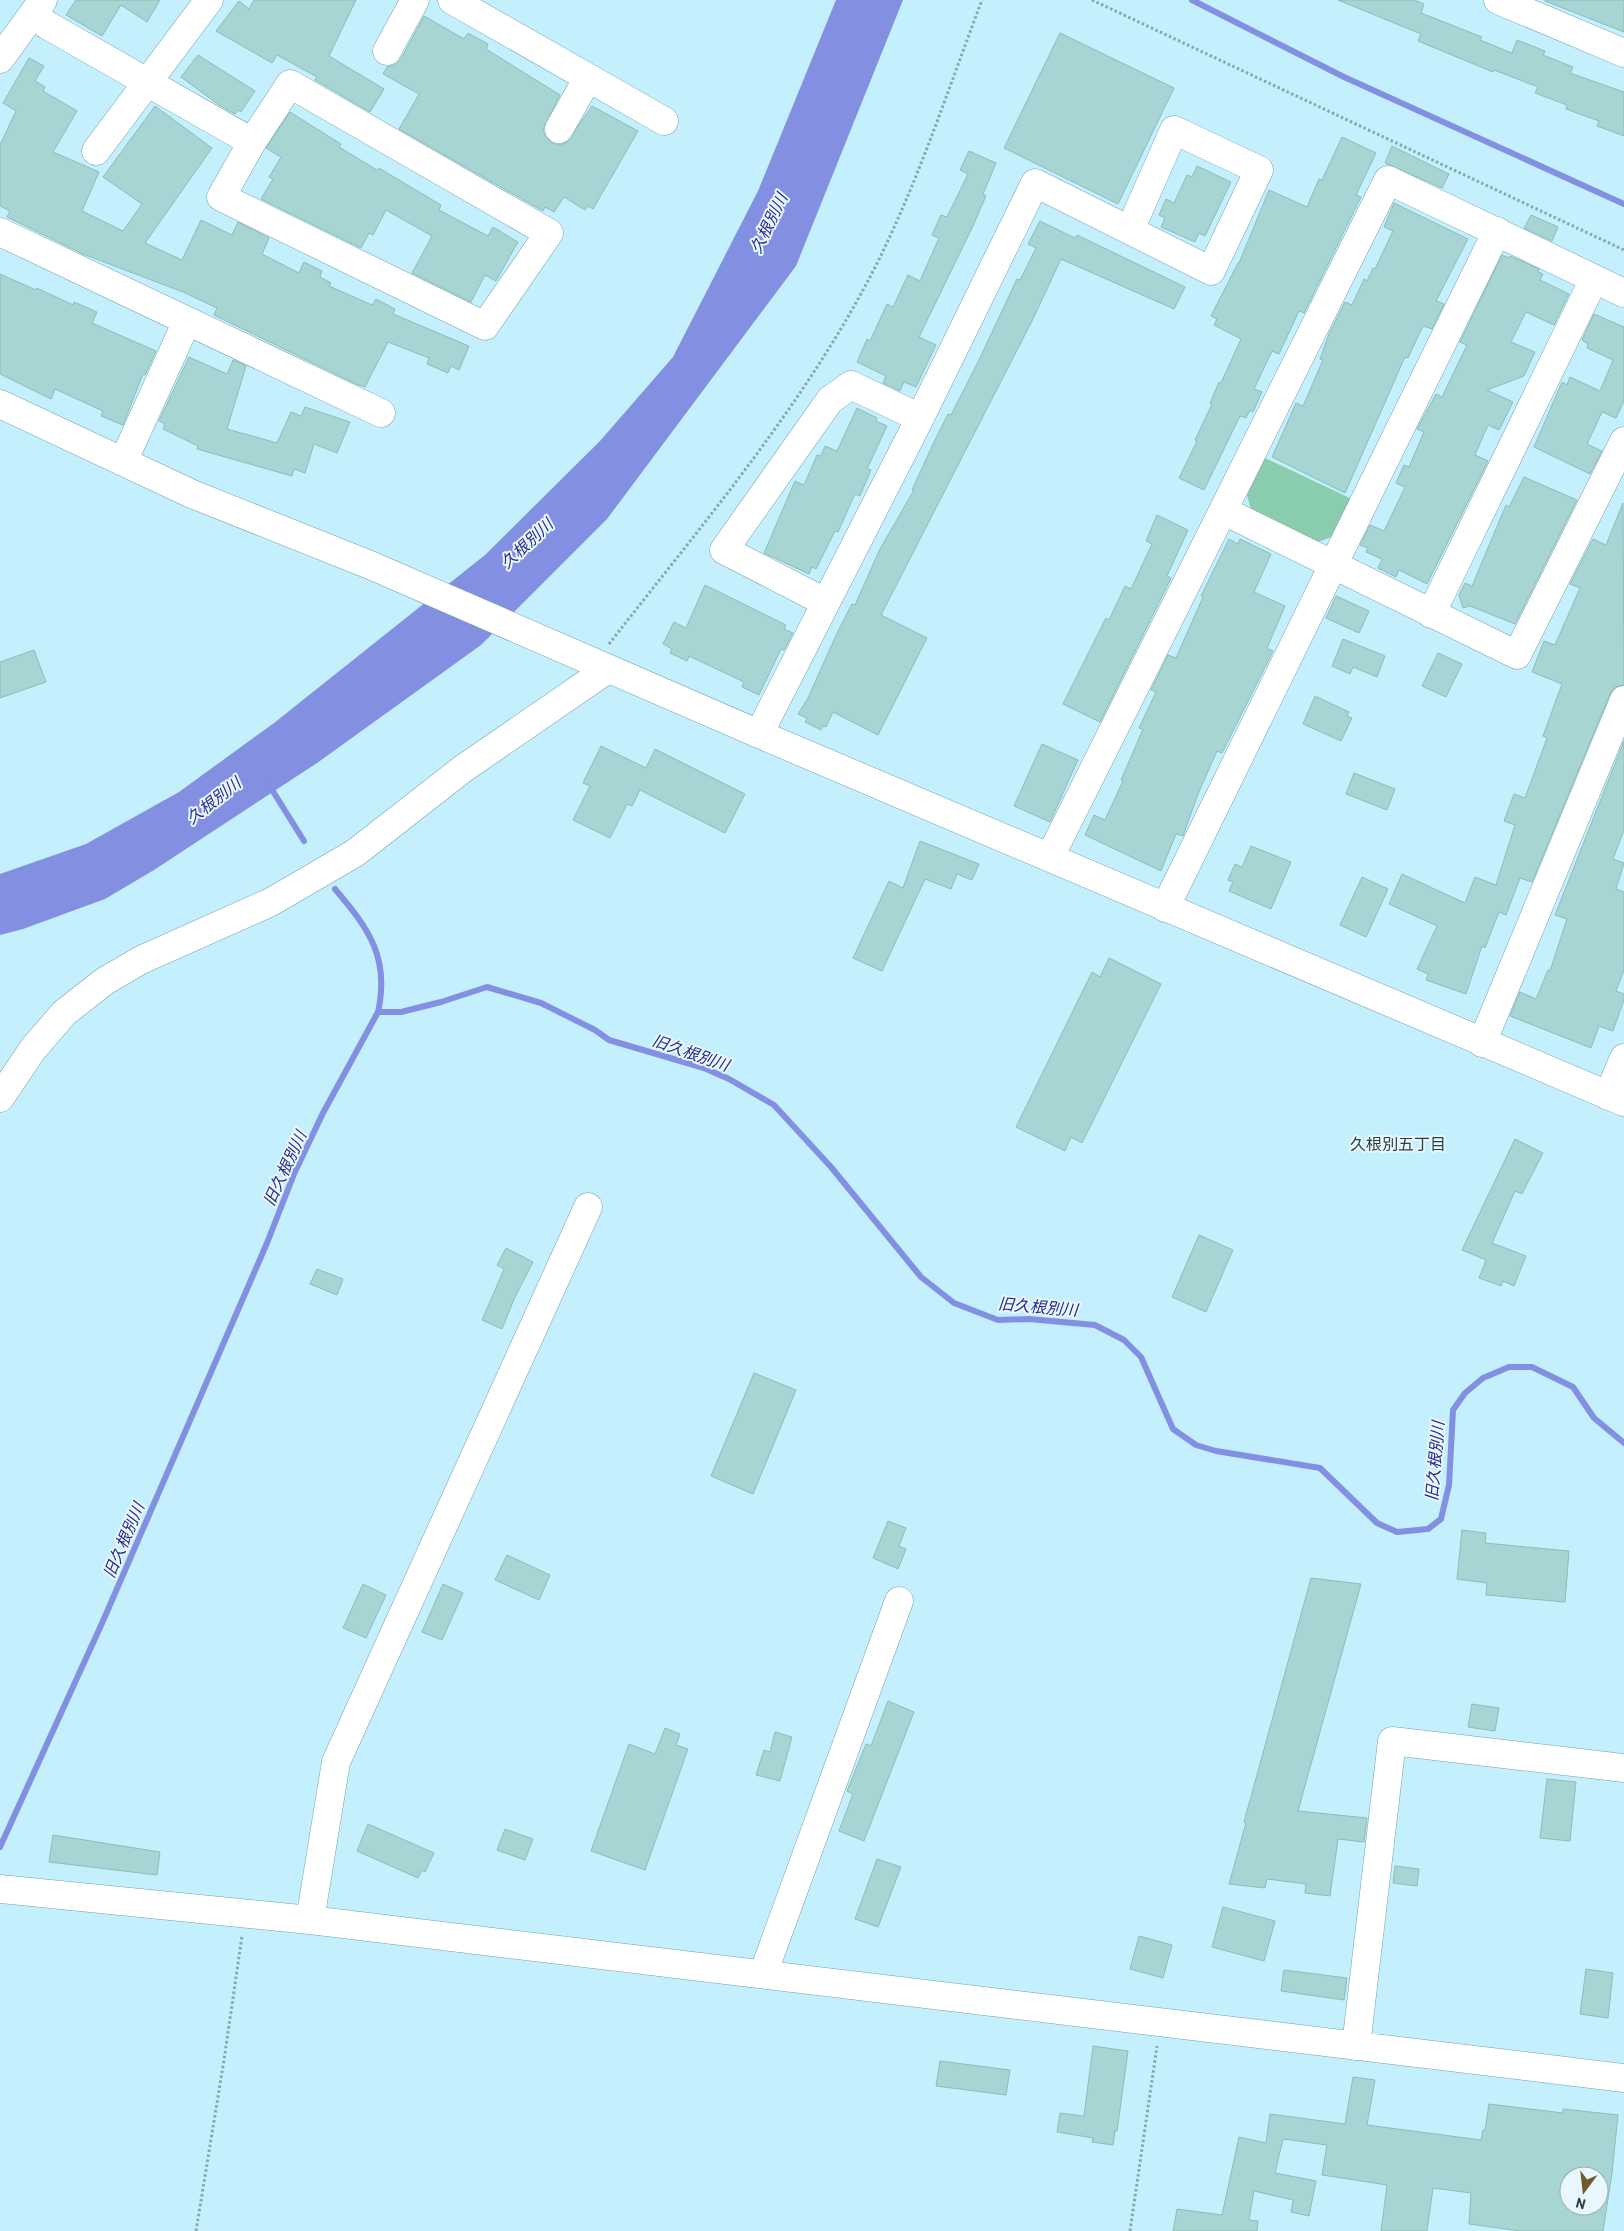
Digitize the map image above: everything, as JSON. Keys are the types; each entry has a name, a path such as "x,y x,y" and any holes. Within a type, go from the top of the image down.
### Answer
{"street":[{"path":"96,151 209,0"},
{"path":"387,51 415,0"},
{"path":"452,0 664,121"},
{"path":"1498,0 1624,52"},
{"path":"3,51 38,7 47,25 252,142"},
{"path":"559,129 588,78"},
{"path":"290,84 549,233 485,326 221,197 252,142 290,84"},
{"path":"759,734 920,418 1035,183 1211,271 1259,170 1174,130 1130,230"},
{"path":"1050,857 1388,180 1624,293"},
{"path":"1165,908 1497,231"},
{"path":"0,232 381,413"},
{"path":"1431,614 1594,279"},
{"path":"123,462 187,322"},
{"path":"825,602 724,550 830,400 851,385 920,418"},
{"path":"0,404 192,494 370,565 570,652 608,657 759,734 1616,1099 1624,1058"},
{"path":"1224,511 1517,655 1624,441"},
{"path":"0,1098 33,1049 58,1020 105,981 141,960 271,902 355,853 608,657"},
{"path":"1482,1043 1624,702"},
{"path":"310,1920 336,1762 588,1208"},
{"path":"762,1974 899,1601"},
{"path":"1356,2046 1392,1741 1624,1768"},
{"path":"0,1888 310,1920 1624,2078"}],"path":[{"path":"608,657 746,469 818,363 870,277 905,201 982,0"},
{"path":"1092,0 1624,250"},
{"path":"196,2231 224,2060 245,1914"},
{"path":"1130,2231 1160,2022"}],"green space":[{"path":"1265,458 1352,499 1334,536 1318,542 1251,510 1247,495"}],"water":[{"name":"久根別川","path":"836,0 903,0 796,266 607,519 481,645 317,763 154,870 105,899 23,929 0,935 0,874 86,844 179,792 274,723 485,555 600,441 673,357 758,191"}],"building":[{"path":"76,0 160,0 147,22 121,5 102,36 66,15"},
{"path":"254,0 356,0 329,56 384,89 370,112 315,80 317,77 277,55 272,63 216,31 239,1 249,9"},
{"path":"1338,0 1414,0 1424,4 1421,13 1482,37 1480,40 1512,53 1517,40 1545,51 1543,55 1573,67 1570,73 1624,92 1624,136 1597,126 1599,121 1566,109 1567,105 1535,93 1538,87 1494,70 1493,72 1418,41 1421,34"},
{"path":"1624,0 1624,32 1545,1"},
{"path":"424,16 464,39 468,33 488,44 486,49 560,95 543,129 545,136 552,143 560,145 567,142 592,106 638,131 593,209 588,206 585,210 564,197 554,212 545,207 543,211 399,129 419,94 383,74 387,67 395,65 401,59"},
{"path":"1060,33 1174,88 1118,204 1004,148"},
{"path":"198,55 255,91 241,112 238,110 235,114 219,105 181,77"},
{"path":"29,58 44,66 35,81 45,87 43,91 77,111 53,152 99,172 82,211 123,231 142,204 103,177 155,106 212,148 145,243 182,260 201,220 232,235 238,222 269,238 262,254 299,273 304,262 322,271 320,277 331,283 329,286 372,305 376,299 395,309 393,314 469,346 459,370 451,366 448,373 427,364 429,358 388,342 365,387 356,384 214,315 217,308 183,292 83,254 7,217 10,211 0,206 0,145 16,111 3,103"},
{"path":"290,112 341,144 339,147 377,170 379,168 441,205 439,210 488,236 493,227 518,242 496,281 485,275 471,302 412,273 432,236 386,210 373,235 369,233 361,248 261,199 273,179 269,177 281,157 266,148"},
{"path":"1342,137 1376,153 1356,195 1361,197 1304,313 1299,311 1279,354 1272,351 1254,389 1262,392 1253,412 1250,410 1246,418 1240,416 1204,490 1179,478 1197,441 1195,440 1212,404 1210,403 1219,382 1221,383 1241,339 1214,325 1217,319 1211,316 1239,263 1269,190 1307,207 1319,179 1322,180"},
{"path":"1392,146 1449,174 1442,188 1385,163"},
{"path":"969,151 996,163 983,194 986,196 972,228 919,337 936,345 916,387 904,382 900,391 883,383 886,376 857,362 867,339 870,341 887,304 893,307 908,275 920,281 939,238 932,235 941,215 947,217 968,174 960,170"},
{"path":"1197,166 1231,182 1205,236 1199,233 1195,242 1161,227 1165,218 1159,215 1166,199 1174,203 1187,175 1192,177"},
{"path":"1394,203 1468,239 1436,301 1444,304 1432,329 1423,326 1408,358 1405,357 1345,493 1272,457 1296,403 1303,406 1323,360 1320,359 1329,334 1345,302 1352,305 1364,279 1367,281 1373,268 1375,269 1393,231 1384,227"},
{"path":"1531,215 1558,227 1552,241 1524,228"},
{"path":"1040,221 1075,238 1077,235 1185,287 1174,309 1061,259 1032,321 881,615 927,638 878,735 833,712 826,727 823,726 821,730 805,722 807,718 798,714 808,698 852,604 855,605 880,549 914,490 912,490 948,414 951,415 1017,279 1020,280 1036,248 1028,244"},
{"path":"1502,255 1509,258 1510,256 1539,269 1538,272 1543,274 1540,280 1569,294 1554,325 1526,312 1511,342 1535,352 1524,376 1487,390 1513,402 1499,430 1488,425 1475,455 1488,461 1427,584 1399,570 1396,577 1378,568 1382,559 1366,552 1368,548 1360,545 1370,525 1384,531 1405,487 1396,483 1404,465 1409,467 1424,432 1417,429 1436,394 1442,397 1467,345 1460,342"},
{"path":"0,274 36,290 37,288 73,305 74,302 97,312 92,323 156,351 145,375 143,374 123,425 101,416 103,411 55,389 51,399 0,374"},
{"path":"1594,314 1624,327 1624,401 1616,418 1602,412 1587,444 1602,451 1590,474 1534,447 1562,382 1567,385 1570,377 1600,391 1613,360 1587,348 1588,344 1582,340"},
{"path":"189,357 227,374 233,360 246,366 227,429 277,443 291,412 301,416 305,407 350,422 337,453 314,444 305,473 294,469 292,476 197,449 198,446 163,429 165,424 159,421"},
{"path":"857,408 877,418 876,421 887,426 867,469 871,470 860,496 855,494 838,532 835,531 816,569 812,567 809,574 764,553 795,481 804,485 817,455 821,456 825,446 837,451"},
{"path":"1524,477 1577,500 1515,624 1470,606 1463,608 1459,595 1465,583 1472,586 1506,505 1509,507"},
{"path":"1623,503 1624,685 1615,687 1610,694 1532,882 1520,878 1506,915 1499,912 1485,948 1482,946 1466,994 1426,980 1428,974 1417,969 1437,926 1389,904 1402,874 1465,903 1475,877 1496,885 1515,825 1504,821 1514,794 1525,798 1547,738 1543,736 1562,684 1532,672 1544,641 1555,645 1580,588 1570,584 1593,539 1606,545"},
{"path":"1157,515 1188,530 1167,576 1171,578 1100,722 1063,704 1106,618 1109,620 1125,586 1131,589 1152,544 1146,541"},
{"path":"1229,539 1238,544 1240,539 1271,554 1254,592 1285,606 1267,648 1273,651 1222,753 1217,751 1198,794 1183,836 1176,834 1161,871 1085,835 1094,815 1105,820 1123,781 1121,780 1143,729 1139,728 1156,692 1151,690 1168,655 1176,658 1203,597 1201,596"},
{"path":"705,585 786,625 784,629 793,633 784,650 781,649 759,695 742,687 744,682 689,656 687,661 670,653 672,649 663,644 674,622 686,628"},
{"path":"1336,596 1369,611 1359,633 1326,618"},
{"path":"1343,639 1385,656 1377,677 1353,667 1350,674 1332,666"},
{"path":"34,650 46,682 0,698 0,662"},
{"path":"1438,653 1462,664 1446,697 1422,686"},
{"path":"1315,696 1349,712 1347,716 1352,718 1341,741 1303,724"},
{"path":"1624,741 1624,830 1613,859 1624,863 1616,889 1624,892 1624,970 1616,991 1624,994 1624,1000 1613,1031 1599,1026 1591,1048 1510,1016 1520,992 1536,999 1548,970 1550,971 1567,919 1555,915"},
{"path":"1042,744 1078,760 1050,822 1014,806"},
{"path":"601,746 646,768 655,749 745,794 725,833 640,790 632,806 627,804 610,838 573,820 590,786 583,783"},
{"path":"1354,773 1395,789 1387,810 1346,794"},
{"path":"920,841 979,864 972,880 957,874 951,889 925,879 882,971 853,958 889,881 903,888"},
{"path":"1251,846 1291,862 1271,909 1229,891 1233,882 1228,880 1235,864 1242,867"},
{"path":"1362,877 1388,889 1366,937 1340,925"},
{"path":"1109,958 1161,984 1082,1143 1071,1137 1065,1151 1016,1127 1092,972 1100,977"},
{"path":"1515,1139 1543,1153 1522,1194 1515,1191 1492,1243 1526,1256 1514,1286 1503,1281 1501,1286 1479,1278 1486,1260 1462,1250"},
{"path":"1199,1235 1233,1250 1206,1312 1172,1297"},
{"path":"506,1248 533,1262 515,1297 502,1329 482,1320 504,1269 497,1265"},
{"path":"317,1269 343,1279 337,1295 310,1284"},
{"path":"754,1373 796,1390 753,1494 711,1476"},
{"path":"888,1521 906,1528 899,1546 906,1549 898,1569 873,1558"},
{"path":"1462,1530 1486,1533 1485,1543 1569,1551 1565,1602 1486,1595 1487,1583 1457,1579"},
{"path":"507,1555 550,1575 539,1600 495,1580"},
{"path":"1311,1578 1361,1584 1298,1811 1367,1818 1364,1842 1338,1839 1330,1896 1305,1893 1306,1884 1267,1879 1265,1888 1229,1884 1246,1823 1244,1822"},
{"path":"363,1584 386,1595 366,1638 343,1628"},
{"path":"443,1584 463,1593 442,1640 422,1632"},
{"path":"888,1701 914,1712 864,1841 839,1831 853,1794 847,1791 866,1744 871,1746"},
{"path":"1472,1704 1499,1708 1495,1731 1468,1727"},
{"path":"665,1728 680,1734 676,1745 688,1749 645,1870 591,1851 629,1744 655,1754"},
{"path":"775,1732 792,1737 780,1781 756,1775 764,1750 770,1752"},
{"path":"1547,1779 1576,1782 1570,1841 1540,1838"},
{"path":"368,1824 434,1853 425,1872 422,1870 418,1878 357,1851"},
{"path":"505,1829 533,1839 525,1860 497,1850"},
{"path":"53,1835 160,1852 157,1875 49,1862"},
{"path":"877,1859 901,1867 878,1927 855,1919"},
{"path":"1395,1866 1419,1869 1417,1886 1393,1883"},
{"path":"1223,1907 1275,1921 1264,1961 1212,1947"},
{"path":"1139,1936 1172,1945 1163,1978 1130,1969"},
{"path":"1586,1969 1613,1973 1608,2018 1580,2014"},
{"path":"1284,1970 1347,1978 1344,2000 1281,1991"},
{"path":"1093,2046 1128,2051 1117,2131 1115,2131 1113,2145 1092,2142 1093,2138 1057,2132 1060,2113 1084,2116"},
{"path":"940,2061 1010,2070 1006,2095 936,2086"},
{"path":"1353,2077 1375,2080 1367,2125 1481,2140 1483,2130 1485,2130 1489,2104 1563,2113 1563,2109 1618,2115 1609,2192 1609,2166 1559,2166 1559,2216 1605,2216 1603,2231 1520,2231 1469,2224 1471,2193 1433,2188 1427,2231 1381,2231 1387,2185 1322,2175 1327,2145 1283,2139 1275,2173 1316,2181 1309,2216 1291,2212 1293,2200 1254,2191 1249,2220 1258,2221 1257,2231 1173,2231 1177,2209 1222,2215 1239,2137 1266,2143 1270,2114 1345,2124"}],"waterway":[{"path":"1192,0 1344,77 1624,204"},
{"path":"269,785 304,841"},
{"path":"335,889 358,918 374,945 379,960 381,976 378,1012"},
{"name":"旧久根別川","path":"0,1847 103,1621 267,1243 294,1174 323,1113 378,1012 401,1012 441,1002 487,987 541,1003 595,1030 609,1040 704,1068 729,1079 774,1105 831,1167 921,1277 954,1303 998,1320 1029,1319 1095,1325 1124,1340 1141,1357 1173,1429 1196,1445 1216,1451 1320,1468 1377,1523 1397,1532 1428,1529 1441,1519 1449,1485 1453,1410 1465,1393 1483,1378 1509,1367 1532,1367 1573,1387 1594,1418 1624,1443"}],"district":[{"name":"久根別五丁目","path":"1398,1143"}]}
